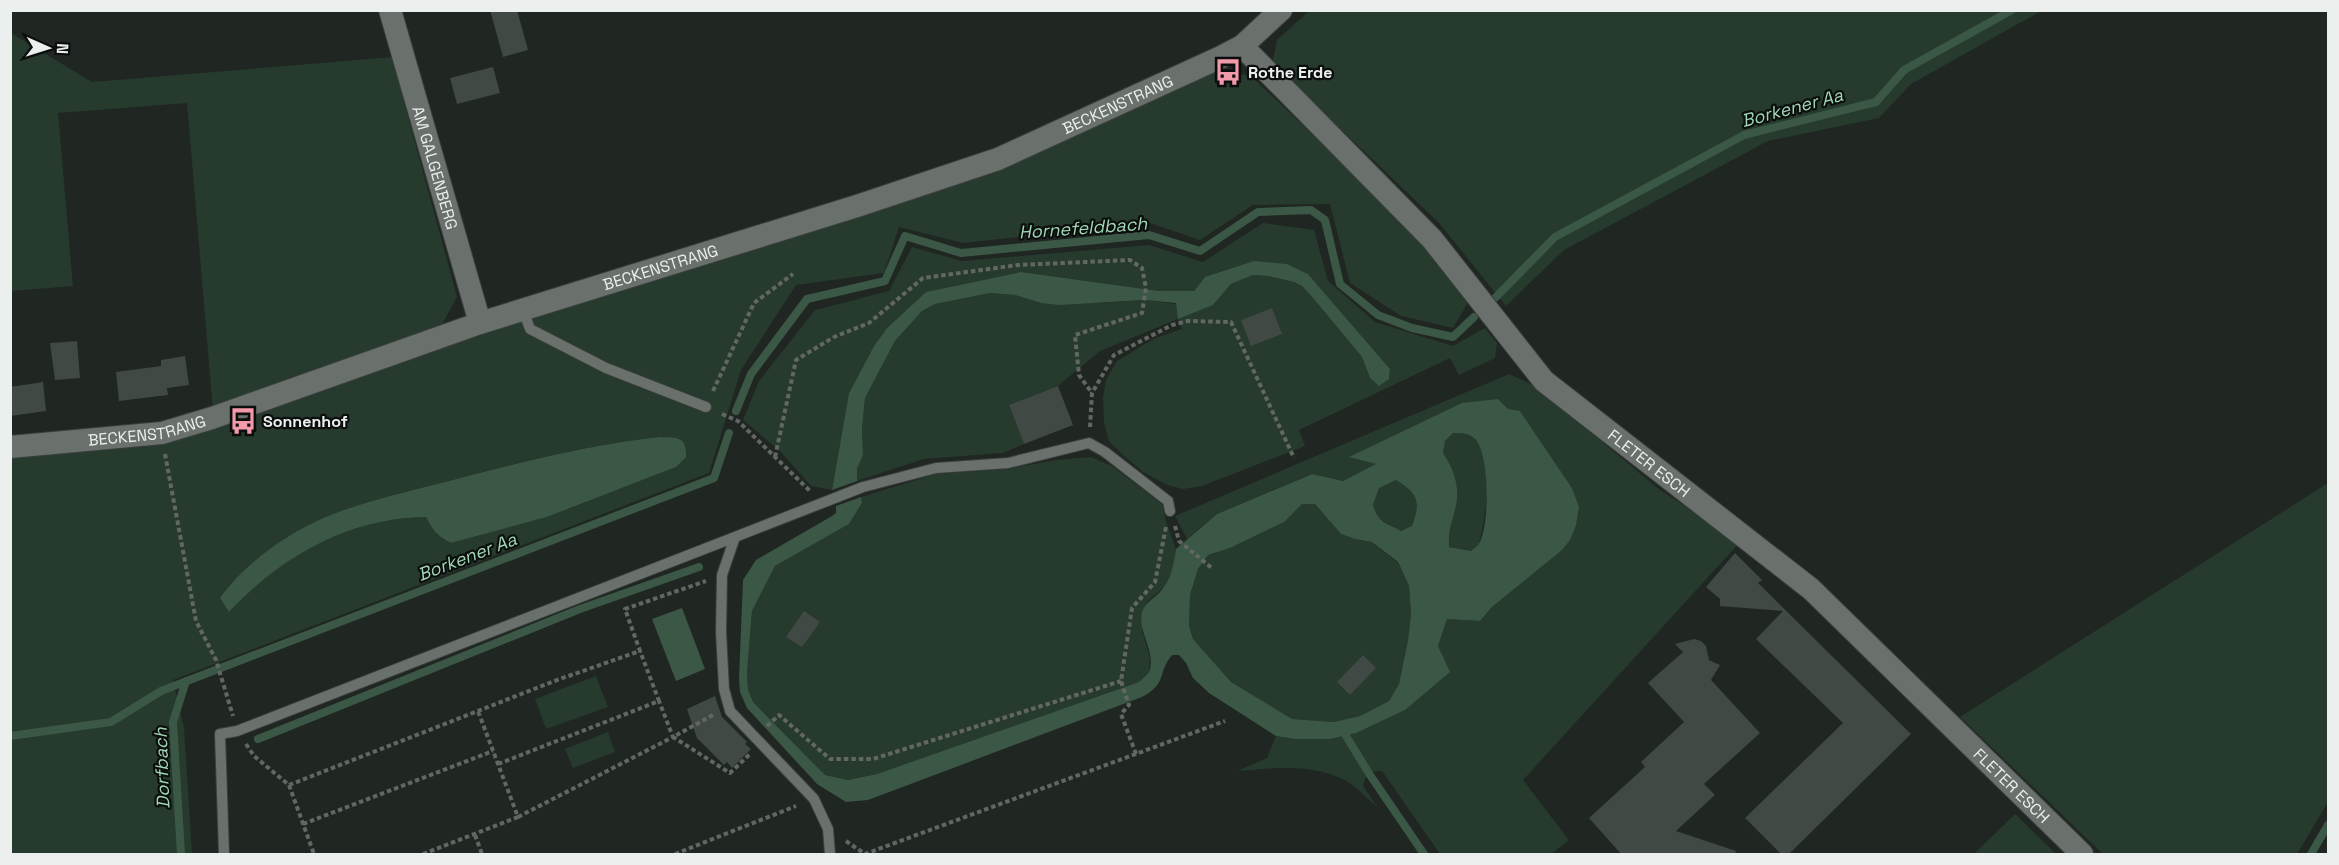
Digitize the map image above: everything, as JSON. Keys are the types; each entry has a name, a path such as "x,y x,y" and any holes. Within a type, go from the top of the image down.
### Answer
{"street":[{"name":"AM GALGENBERG","path":"390,10 480,323"},
{"name":"BECKENSTRANG","path":"10,447 162,433 241,408 480,323 857,206 998,159 1242,46 1281,10"},
{"name":"FLETER ESCH","path":"1242,46 1432,239 1544,381 1811,589 2082,855"}],"lane":[{"path":"523,310 530,329 606,368 706,407"},
{"path":"224,855 220,734 237,731 863,487 936,468 1008,463 1089,443 1106,452 1168,501 1170,512"},
{"path":"735,537 722,575 721,632 724,678 730,711 814,799 828,829 830,855"}],"path":[{"path":"775,457 796,360 834,337 869,323 923,278 1018,266 1130,260 1142,268 1146,288 1142,313 1075,335 1080,375 1092,393"},
{"path":"793,274 754,303 706,407 738,421 775,457 827,501"},
{"path":"1089,443 1092,393 1114,355 1172,325 1188,321 1231,322 1294,458"},
{"path":"162,433 175,516 196,621 216,660 237,731 254,756 289,785 314,855"},
{"path":"1136,754 1121,714 1129,705 1121,681 1132,608 1155,582 1170,512"},
{"path":"1179,541 1213,569"},
{"path":"722,575 625,609 673,737 730,773 762,743"},
{"path":"289,785 640,651"},
{"path":"773,719 779,715 830,759 873,759 1121,681"},
{"path":"498,764 659,700"},
{"path":"478,711 518,817"},
{"path":"423,855 518,817 718,712 730,711"},
{"path":"828,829 865,854 1225,721"},
{"path":"303,824 493,751"},
{"path":"675,855 814,799"},
{"path":"475,835 482,855"}],"shaded area":[{"path":"1309,11 2041,11 1911,84 1879,118 1768,141 1564,250 1506,306 1439,223 1272,65 1277,40"},
{"path":"11,33 92,82 394,57 401,91 457,297 440,328 213,410 187,103 58,113 73,286 11,291"},
{"path":"1216,69 1251,76 1423,240 1468,302 1453,328 1401,316 1350,283 1330,204 1253,205 1200,240 1150,223 963,243 899,227 884,273 796,285 741,370 709,473 173,680 184,728 192,854 11,854 10,457 178,440 516,323 994,173","holes":["660,437 676,467 547,517 451,543 436,533 426,517 370,524 343,532 294,557 250,591 230,611 220,598 253,562 294,533 323,518 382,498 550,456 632,440"]},
{"path":"1263,223 1314,230 1328,281 1375,322 1453,346 1485,328 1497,343 1495,358 1459,375 1450,358 1299,430 1305,446 1202,486 1183,489 1167,485 1143,472 1109,441 1104,423 1103,398 1106,380 1117,361 1155,338 1182,329 1178,319 1100,351 1058,386 1009,405 1024,444 1003,453 924,459 857,481 857,469 863,455 862,429 865,398 895,341 922,311 935,304 990,293 1015,295 1041,303 1144,300 1176,304 1179,318 1213,305 1231,284 1253,275 1268,276 1302,286 1362,357 1370,378 1379,385 1389,379 1390,369 1308,274 1287,264 1205,277 1194,291 1159,291 1021,272 926,292 887,328 874,346 849,393 832,490 811,486 780,451 743,420 759,381 815,310 889,291 912,247 962,261 1149,245 1203,262"},
{"path":"1254,261 1287,264 1308,274 1390,369 1389,379 1379,386 1370,378 1362,357 1302,286 1268,276 1253,275 1231,284 1213,305 1178,319 1176,303 1144,300 1059,305 1041,303 1015,295 990,293 935,304 922,311 895,341 865,398 862,429 863,455 857,469 857,481 832,490 849,393 874,346 887,328 926,292 1021,272 1159,291 1194,291 1205,277"},
{"path":"1509,374 1535,386 1660,490 1741,541 1523,780 1569,840 1551,854 1440,854 1382,771 1369,774 1363,786 1378,808 1354,786 1327,773 1297,768 1237,771 1267,758 1276,736 1295,739 1405,710 1438,646 1447,619 1480,621 1492,607 1561,551 1579,507 1572,488 1520,411 1350,457 1377,464 1343,481 1311,474 1217,514 1187,539 1175,516"},
{"path":"1498,399 1508,409 1520,411 1572,488 1579,507 1576,525 1570,540 1561,551 1492,607 1480,621 1447,619 1438,646 1450,672 1405,710 1356,733 1330,739 1295,739 1276,736 1209,693 1193,678 1186,663 1179,655 1172,655 1156,687 1142,697 868,800 846,802 817,784 747,708 740,692 743,580 756,560 832,516 836,513 836,506 861,497 862,503 849,524 775,566 752,611 747,672 748,690 753,702 825,775 848,780 877,774 1139,682 1149,672 1151,665 1151,657 1142,627 1142,612 1167,582 1176,549 1217,514 1312,474 1343,481 1376,464 1349,457 1462,403","holes":["1453,433 1468,434 1475,439 1480,447 1486,475 1485,524 1478,545 1471,551 1449,547 1457,487 1443,453 1445,441","1396,480 1409,489 1417,504 1412,526 1401,531 1381,519 1373,505 1379,488","1302,504 1315,504 1341,534 1372,542 1398,562 1409,586 1411,614 1399,684 1389,701 1360,716 1334,722 1292,719 1231,682 1193,639 1189,626 1190,595 1198,569 1208,555 1230,548 1284,522"]},
{"path":"1453,433 1473,437 1481,448 1485,460 1487,490 1484,520 1479,544 1471,551 1449,547 1457,487 1443,453 1445,441"},
{"path":"676,438 685,445 686,457 676,467 547,517 451,543 436,533 426,517 370,524 318,544 294,558 249,592 229,612 220,598 253,562 266,552 294,533 337,512 522,462 632,440"},
{"path":"1091,457 1112,466 1162,504 1176,549 1174,566 1165,586 1147,602 1142,631 1150,657 1149,672 1139,682 877,774 848,780 825,775 753,702 748,690 747,672 752,611 775,566 849,524 862,503 861,497 936,474 1007,469 1056,460"},
{"path":"1396,480 1409,489 1417,505 1412,527 1401,531 1381,519 1373,505 1379,488"},
{"path":"2328,483 2328,802 2297,854 2103,854 1960,717"},
{"path":"1302,504 1315,504 1341,534 1372,542 1398,563 1409,586 1411,614 1399,684 1389,701 1360,716 1334,722 1292,719 1231,682 1193,639 1189,626 1190,595 1198,569 1208,555 1230,548 1283,522"},
{"path":"682,608 705,669 676,681 652,619"},
{"path":"596,676 608,707 546,729 535,699"},
{"path":"608,732 615,752 573,768 565,749"},
{"path":"2015,814 2056,854 1974,854"}],"building":[{"path":"490,10 517,10 528,50 503,57"},
{"path":"493,67 500,93 457,104 450,78"},
{"path":"1272,308 1282,334 1251,346 1241,320"},
{"path":"77,341 80,378 55,380 50,343"},
{"path":"185,356 189,385 167,388 168,395 119,401 116,372 161,366 161,360"},
{"path":"43,382 46,411 10,416 10,387"},
{"path":"1058,386 1073,425 1024,444 1009,405"},
{"path":"1735,553 1762,580 1758,583 1911,734 1788,855 1782,855 1745,818 1843,723 1756,639 1783,611 1720,606 1720,599 1706,587"},
{"path":"804,611 820,622 802,647 786,637"},
{"path":"1694,639 1706,646 1709,660 1720,665 1711,680 1760,733 1704,784 1715,795 1676,831 1736,851 1735,855 1622,855 1589,818 1645,767 1641,762 1684,722 1648,683 1683,652 1675,644"},
{"path":"1363,655 1376,668 1350,695 1337,682"},
{"path":"715,696 722,717 751,749 732,768 727,762 724,765 697,738 687,709"}],"waterway":[{"name":"Borkener Aa","path":"1493,300 1555,237 1744,135 1876,102 1904,70 2012,10"},
{"name":"Hornefeldbach","path":"736,411 751,374 807,299 885,281 905,236 961,253 1149,235 1200,251 1258,212 1311,210 1325,220 1340,284 1378,315 1412,328 1453,337 1474,317"},
{"name":"Borkener Aa","path":"10,736 111,722 161,691 714,478 729,433"},
{"path":"258,739 580,609 699,567"},
{"name":"Dorfbach","path":"181,854 173,722 186,681"},
{"path":"1346,736 1424,854"},
{"path":"2311,854 2328,825"}],"place":[{"name":"Rothe Erde","path":"1228,72"},
{"name":"Sonnenhof","path":"243,421"}]}
